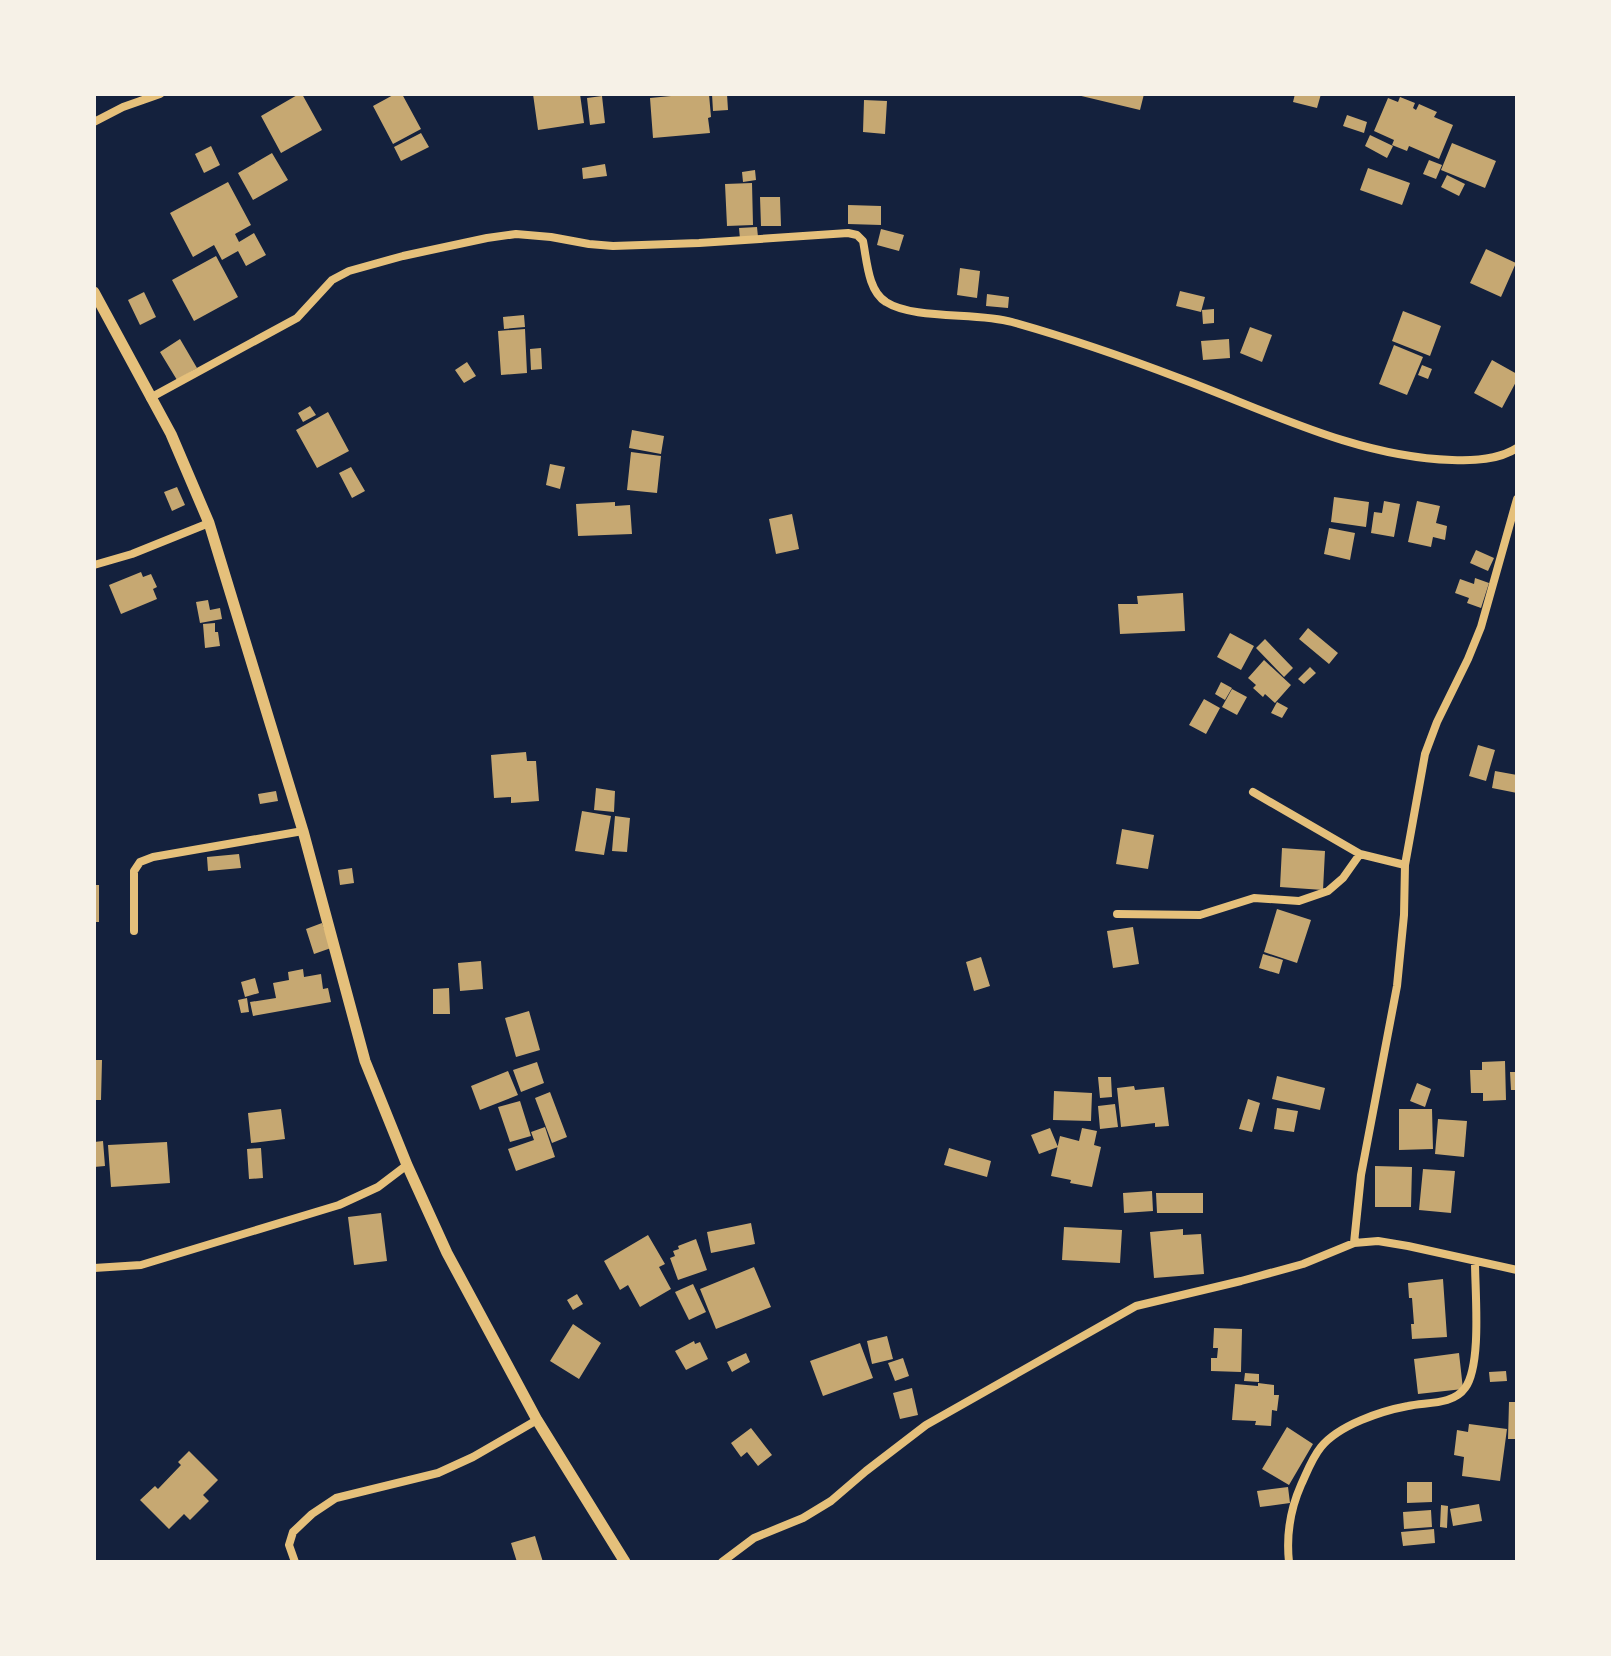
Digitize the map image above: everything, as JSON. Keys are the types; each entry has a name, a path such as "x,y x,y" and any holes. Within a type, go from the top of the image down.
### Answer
{"street":[{"path":"94,122 123,107 160,94"},
{"path":"150,398 297,318 332,280 349,271 403,256 516,234 613,246 848,233 857,235 863,241 877,294 888,304 913,311 1003,320 1077,341 1331,437 1395,454 1476,461 1508,454 1517,448"},
{"path":"94,292 171,434 209,523 303,831 365,1061 407,1165 447,1253 537,1420 625,1562"},
{"path":"1354,1243 1361,1175 1397,986 1405,865 1425,754 1481,627 1517,499"},
{"path":"94,565 132,554 209,523"},
{"path":"1253,792 1360,854 1405,865"},
{"path":"134,931 134,871 140,862 153,857 303,831"},
{"path":"1117,914 1200,915 1254,898 1299,901 1328,891 1343,878 1360,854"},
{"path":"94,1268 141,1265 339,1205 378,1187 407,1165"},
{"path":"722,1562 754,1538 803,1518 831,1501 926,1425 1136,1306 1303,1264 1354,1243 1378,1241 1517,1270"},
{"path":"1289,1562 1288,1522 1301,1485 1322,1446 1335,1435 1370,1416 1450,1400 1464,1390 1473,1373 1475,1262"},
{"path":"295,1562 289,1545 293,1532 336,1498 438,1473 473,1457 537,1420"}],"building":[{"path":"302,94 322,130 281,153 261,116"},
{"path":"395,94 402,94 421,129 393,144 373,106"},
{"path":"533,94 580,94 584,123 538,130"},
{"path":"709,94 710,133 653,138 650,98"},
{"path":"712,94 727,94 728,110 713,111"},
{"path":"1073,94 1144,94 1140,110"},
{"path":"1295,94 1321,94 1317,108 1293,102"},
{"path":"602,96 605,123 590,125 587,98"},
{"path":"1400,97 1415,103 1413,108 1416,110 1419,104 1437,112 1434,117 1453,125 1439,159 1409,146 1407,151 1392,145 1394,140 1374,131 1388,98 1398,102"},
{"path":"864,100 887,101 885,134 863,132"},
{"path":"1347,115 1367,122 1364,133 1343,126"},
{"path":"421,133 429,147 401,161 394,147"},
{"path":"1370,135 1393,146 1387,158 1365,146"},
{"path":"1452,143 1496,161 1485,188 1441,170"},
{"path":"211,146 220,165 204,173 195,154"},
{"path":"272,153 288,180 253,200 238,173"},
{"path":"1429,160 1442,165 1436,179 1423,174"},
{"path":"605,164 607,176 583,179 582,168"},
{"path":"1368,168 1410,183 1402,205 1360,190"},
{"path":"755,170 756,180 743,182 742,172"},
{"path":"1447,175 1465,184 1459,196 1441,187"},
{"path":"228,182 251,225 235,234 239,242 254,233 266,255 246,266 238,251 222,260 214,245 193,257 170,213"},
{"path":"752,183 753,225 727,226 725,184"},
{"path":"760,197 780,197 781,226 761,226"},
{"path":"848,205 881,206 881,225 848,224"},
{"path":"757,227 758,237 740,239 739,228"},
{"path":"881,229 904,235 899,251 877,245"},
{"path":"1486,249 1516,263 1501,297 1470,283"},
{"path":"216,256 238,297 194,321 172,280"},
{"path":"960,268 980,271 977,298 957,295"},
{"path":"1180,291 1205,297 1201,312 1176,306"},
{"path":"144,292 156,317 140,325 128,300"},
{"path":"987,294 1009,297 1008,308 986,306"},
{"path":"1214,309 1214,323 1203,324 1202,310"},
{"path":"1403,311 1441,326 1430,356 1392,341"},
{"path":"524,315 525,327 504,329 503,317"},
{"path":"1250,327 1272,335 1262,362 1240,353"},
{"path":"525,329 527,373 501,375 498,331"},
{"path":"180,339 197,368 177,380 160,352"},
{"path":"1229,339 1230,358 1203,360 1201,341"},
{"path":"1394,345 1423,357 1407,395 1379,384"},
{"path":"541,348 542,369 531,370 530,349"},
{"path":"1492,360 1517,374 1517,380 1502,408 1474,393"},
{"path":"467,362 476,376 464,383 455,370"},
{"path":"1422,365 1432,369 1428,379 1418,375"},
{"path":"310,406 316,415 303,422 298,413"},
{"path":"328,412 349,451 317,468 296,430"},
{"path":"632,430 664,436 661,454 629,448"},
{"path":"631,452 661,456 657,493 627,490"},
{"path":"550,464 565,467 560,489 546,485"},
{"path":"351,467 365,491 352,498 339,473"},
{"path":"177,487 185,505 172,511 164,492"},
{"path":"1334,497 1369,502 1366,527 1331,522"},
{"path":"1384,501 1400,504 1394,537 1371,533 1374,512 1382,513"},
{"path":"1417,501 1440,506 1436,523 1447,526 1445,540 1433,537 1431,547 1408,542"},
{"path":"615,502 615,506 630,505 632,534 578,536 576,504"},
{"path":"792,514 799,549 776,554 769,519"},
{"path":"1329,528 1355,533 1350,560 1324,554"},
{"path":"1476,550 1494,558 1488,571 1470,563"},
{"path":"141,572 143,577 151,574 157,587 153,589 157,599 121,614 109,585"},
{"path":"1475,578 1489,583 1481,608 1467,603 1469,598 1455,593 1460,579 1474,584"},
{"path":"1183,593 1185,631 1120,634 1118,604 1138,604 1137,596"},
{"path":"208,600 210,610 220,608 222,619 200,623 196,602"},
{"path":"215,623 220,646 205,648 203,624"},
{"path":"1308,628 1338,653 1329,664 1299,639"},
{"path":"1230,633 1254,646 1241,670 1217,657"},
{"path":"1265,639 1293,668 1284,677 1256,648"},
{"path":"1264,660 1291,685 1275,703 1253,688 1256,685 1248,678"},
{"path":"1310,667 1316,673 1304,684 1298,679"},
{"path":"1221,682 1232,688 1225,700 1215,694"},
{"path":"1232,689 1247,697 1237,715 1222,707"},
{"path":"1204,699 1220,708 1206,734 1189,725"},
{"path":"1277,702 1288,708 1282,718 1271,713"},
{"path":"1478,745 1495,750 1486,781 1469,776"},
{"path":"526,752 527,761 536,761 539,801 511,803 511,797 494,798 491,755"},
{"path":"1495,771 1517,775 1517,793 1492,788"},
{"path":"596,788 615,791 614,812 594,810"},
{"path":"276,791 278,801 260,804 258,794"},
{"path":"582,811 611,816 604,855 575,851"},
{"path":"615,816 630,818 627,852 612,851"},
{"path":"1122,829 1154,835 1148,869 1116,864"},
{"path":"1282,848 1325,851 1323,890 1280,887"},
{"path":"239,854 241,868 208,871 207,857"},
{"path":"352,868 354,883 340,885 338,870"},
{"path":"94,885 99,885 99,922 94,922"},
{"path":"1277,909 1311,920 1297,963 1264,952"},
{"path":"322,923 331,948 314,954 306,929"},
{"path":"1133,927 1139,964 1113,968 1107,931"},
{"path":"1263,954 1283,960 1279,974 1259,968"},
{"path":"981,957 990,986 974,991 966,962"},
{"path":"481,961 483,989 460,991 458,963"},
{"path":"303,969 304,977 321,974 323,989 328,988 331,1002 253,1016 250,1002 276,998 273,983 289,980 288,972"},
{"path":"255,978 259,993 245,997 241,982"},
{"path":"449,988 450,1014 433,1014 433,989"},
{"path":"247,998 249,1012 241,1013 238,1000"},
{"path":"529,1011 540,1050 516,1057 505,1018"},
{"path":"94,1060 102,1060 101,1100 94,1100"},
{"path":"1505,1061 1506,1100 1483,1101 1483,1093 1471,1093 1470,1070 1482,1070 1482,1062"},
{"path":"537,1062 544,1083 521,1092 513,1070"},
{"path":"508,1071 518,1095 480,1110 471,1086"},
{"path":"1510,1072 1517,1072 1517,1090 1511,1090"},
{"path":"1277,1076 1325,1088 1320,1110 1272,1099"},
{"path":"1098,1077 1111,1077 1112,1097 1100,1098"},
{"path":"1417,1083 1431,1089 1425,1107 1410,1101"},
{"path":"1134,1086 1135,1090 1164,1087 1169,1126 1155,1127 1155,1123 1121,1127 1117,1088"},
{"path":"1054,1091 1092,1093 1091,1121 1053,1120"},
{"path":"550,1092 567,1137 552,1143 535,1098"},
{"path":"1248,1099 1260,1103 1252,1132 1239,1129"},
{"path":"520,1101 531,1136 510,1142 498,1107"},
{"path":"1115,1104 1118,1127 1100,1129 1098,1106"},
{"path":"1277,1108 1298,1111 1294,1132 1274,1129"},
{"path":"281,1109 285,1139 251,1143 248,1113"},
{"path":"1399,1109 1432,1109 1433,1149 1399,1150"},
{"path":"1438,1119 1467,1121 1464,1157 1435,1154"},
{"path":"545,1127 555,1157 516,1171 508,1149 534,1140 531,1132"},
{"path":"1050,1128 1058,1147 1039,1154 1031,1135"},
{"path":"1082,1128 1097,1131 1094,1145 1101,1147 1092,1187 1051,1176 1060,1136 1079,1141"},
{"path":"103,1141 105,1166 94,1167 94,1142"},
{"path":"167,1142 170,1183 111,1187 108,1145"},
{"path":"261,1148 263,1178 249,1179 247,1149"},
{"path":"949,1148 991,1161 987,1177 944,1165"},
{"path":"1375,1166 1412,1167 1411,1207 1375,1207"},
{"path":"1423,1169 1455,1171 1451,1213 1419,1210"},
{"path":"1152,1191 1153,1211 1124,1213 1123,1193"},
{"path":"1156,1193 1203,1193 1203,1213 1157,1213"},
{"path":"381,1213 387,1261 354,1265 348,1217"},
{"path":"751,1223 755,1244 711,1253 707,1232"},
{"path":"1064,1227 1122,1230 1120,1263 1062,1260"},
{"path":"1183,1229 1183,1235 1201,1234 1204,1274 1154,1278 1150,1232"},
{"path":"648,1235 665,1264 659,1267 671,1289 640,1307 628,1285 620,1290 604,1261"},
{"path":"696,1239 707,1270 678,1280 670,1258 675,1256 673,1251"},
{"path":"754,1267 771,1307 716,1329 700,1289"},
{"path":"1443,1279 1447,1337 1412,1339 1411,1324 1414,1324 1408,1283"},
{"path":"693,1284 706,1312 689,1320 675,1292"},
{"path":"577,1294 583,1304 573,1310 567,1300"},
{"path":"573,1324 601,1343 579,1379 550,1361"},
{"path":"1214,1328 1242,1329 1241,1372 1211,1371 1211,1358 1217,1358 1218,1348 1213,1348"},
{"path":"887,1336 893,1359 872,1364 867,1341"},
{"path":"694,1341 695,1344 700,1342 708,1359 686,1370 675,1351"},
{"path":"860,1343 873,1378 823,1396 810,1361"},
{"path":"746,1353 750,1362 732,1372 727,1362"},
{"path":"1459,1353 1463,1389 1418,1394 1414,1359"},
{"path":"903,1358 909,1376 895,1381 888,1363"},
{"path":"1506,1371 1507,1381 1490,1382 1489,1372"},
{"path":"1245,1373 1259,1374 1259,1382 1244,1381"},
{"path":"1258,1383 1274,1385 1274,1395 1279,1395 1277,1411 1272,1410 1271,1426 1255,1425 1256,1421 1232,1420 1235,1384 1258,1386"},
{"path":"912,1388 918,1415 900,1419 893,1393"},
{"path":"1509,1402 1517,1402 1517,1439 1508,1439"},
{"path":"1469,1424 1507,1429 1500,1481 1462,1476 1464,1457 1454,1455 1457,1430 1468,1432"},
{"path":"1287,1427 1313,1444 1289,1485 1262,1469"},
{"path":"751,1428 772,1455 758,1466 747,1452 741,1457 731,1443"},
{"path":"189,1451 218,1480 203,1495 209,1501 190,1520 184,1514 169,1529 140,1500 155,1486 158,1489 181,1465 178,1462"},
{"path":"1407,1482 1432,1482 1432,1502 1407,1503"},
{"path":"1288,1487 1290,1503 1260,1507 1257,1491"},
{"path":"1479,1504 1482,1521 1453,1526 1450,1509"},
{"path":"1441,1505 1448,1506 1447,1528 1440,1527"},
{"path":"1431,1510 1432,1527 1404,1529 1403,1512"},
{"path":"1434,1529 1435,1543 1403,1546 1401,1532"},
{"path":"535,1536 543,1562 517,1562 511,1543"}]}
